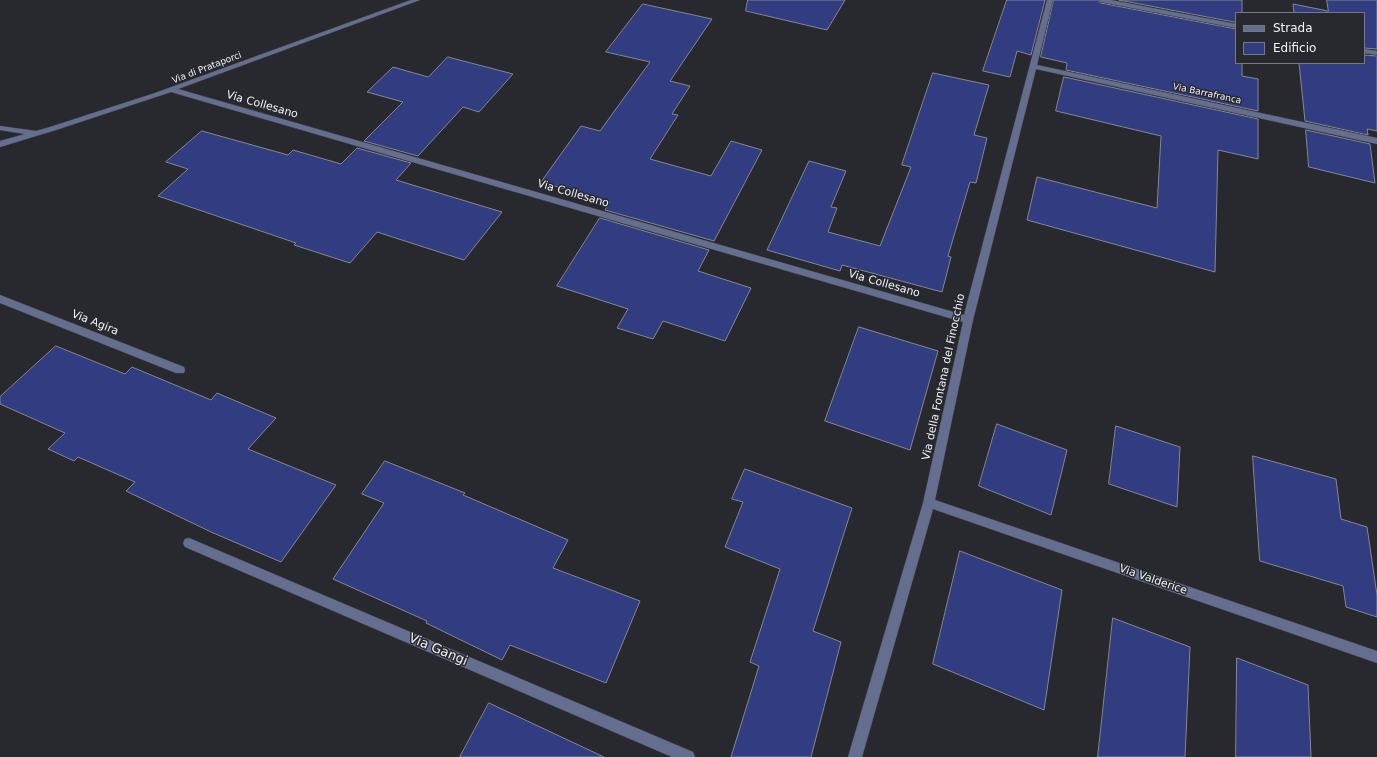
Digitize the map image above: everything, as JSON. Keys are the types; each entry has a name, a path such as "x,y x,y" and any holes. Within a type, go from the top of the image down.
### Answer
{"street":[{"name":"Via di Prataporci","path":"0,144 38,134 172,90 417,0"},
{"name":"Via della Fontana del Finocchio","path":"855,757 929,503 968,320 1050,0"},
{"path":"1101,0 1235,26"},
{"path":"1365,51 1377,53"},
{"name":"Via Barrafranca","path":"1033,66 1377,141"},
{"name":"Via Collesano","path":"172,90 968,320"},
{"path":"0,128 38,134"},
{"name":"Via Agira","path":"0,299 180,370"},
{"name":"Via Valderice","path":"929,503 1377,657"},
{"name":"Via Gangi","path":"189,544 688,757"}],"building":[{"path":"748,0 845,0 827,30 746,11"},
{"path":"1007,0 1045,0 1031,55 1017,51 1010,77 983,71"},
{"path":"1054,0 1097,0 1101,3 1235,29 1235,64 1242,64 1242,76 1258,79 1258,111 1066,70 1067,63 1041,57"},
{"path":"1119,0 1242,0 1242,12 1235,12 1235,22"},
{"path":"1327,0 1377,0 1377,49 1365,48 1365,12 1294,12 1293,4 1328,11"},
{"path":"643,4 712,19 670,81 690,86 672,114 678,115 650,159 711,176 731,141 762,150 714,241 605,210 610,202 541,182 581,126 600,131 650,62 606,52"},
{"path":"1365,55 1377,56 1377,131 1367,129 1368,135 1305,121 1299,64 1365,64"},
{"path":"448,57 513,74 479,112 463,107 418,156 364,141 403,102 367,92 393,67 428,77"},
{"path":"933,73 989,85 974,135 987,138 976,183 970,182 948,256 951,257 942,292 842,265 840,271 767,250 809,161 846,171 831,207 837,208 828,232 880,246 911,167 902,165"},
{"path":"1064,77 1258,119 1258,159 1218,150 1215,272 1027,220 1037,177 1157,208 1161,136 1056,111"},
{"path":"1306,130 1370,144 1375,183 1309,167"},
{"path":"202,131 288,155 293,150 341,164 357,148 411,163 396,180 502,212 464,260 377,232 350,263 294,245 296,243 158,196 188,169 166,162"},
{"path":"600,218 709,250 698,271 751,288 725,341 663,321 653,339 617,328 628,309 557,286"},
{"path":"859,327 938,351 910,450 825,421"},
{"path":"56,346 125,374 132,367 211,400 217,393 276,418 248,449 336,485 281,562 211,532 126,491 135,482 78,457 74,461 48,449 65,433 0,404 0,397"},
{"path":"997,424 1067,450 1051,515 979,486"},
{"path":"1116,426 1180,447 1177,507 1109,484"},
{"path":"1253,456 1336,479 1341,519 1367,527 1377,595 1377,617 1346,607 1343,586 1260,561"},
{"path":"385,461 465,493 463,495 568,540 553,568 640,601 606,683 510,645 502,660 426,623 427,621 333,579 384,503 362,494"},
{"path":"745,469 852,508 813,631 841,642 811,757 731,757 759,666 750,662 780,569 725,547 743,502 732,499"},
{"path":"960,551 1062,590 1044,710 933,664"},
{"path":"1113,618 1190,647 1185,757 1098,757"},
{"path":"1237,658 1308,685 1311,757 1236,757"},
{"path":"489,703 604,757 460,757"}]}
